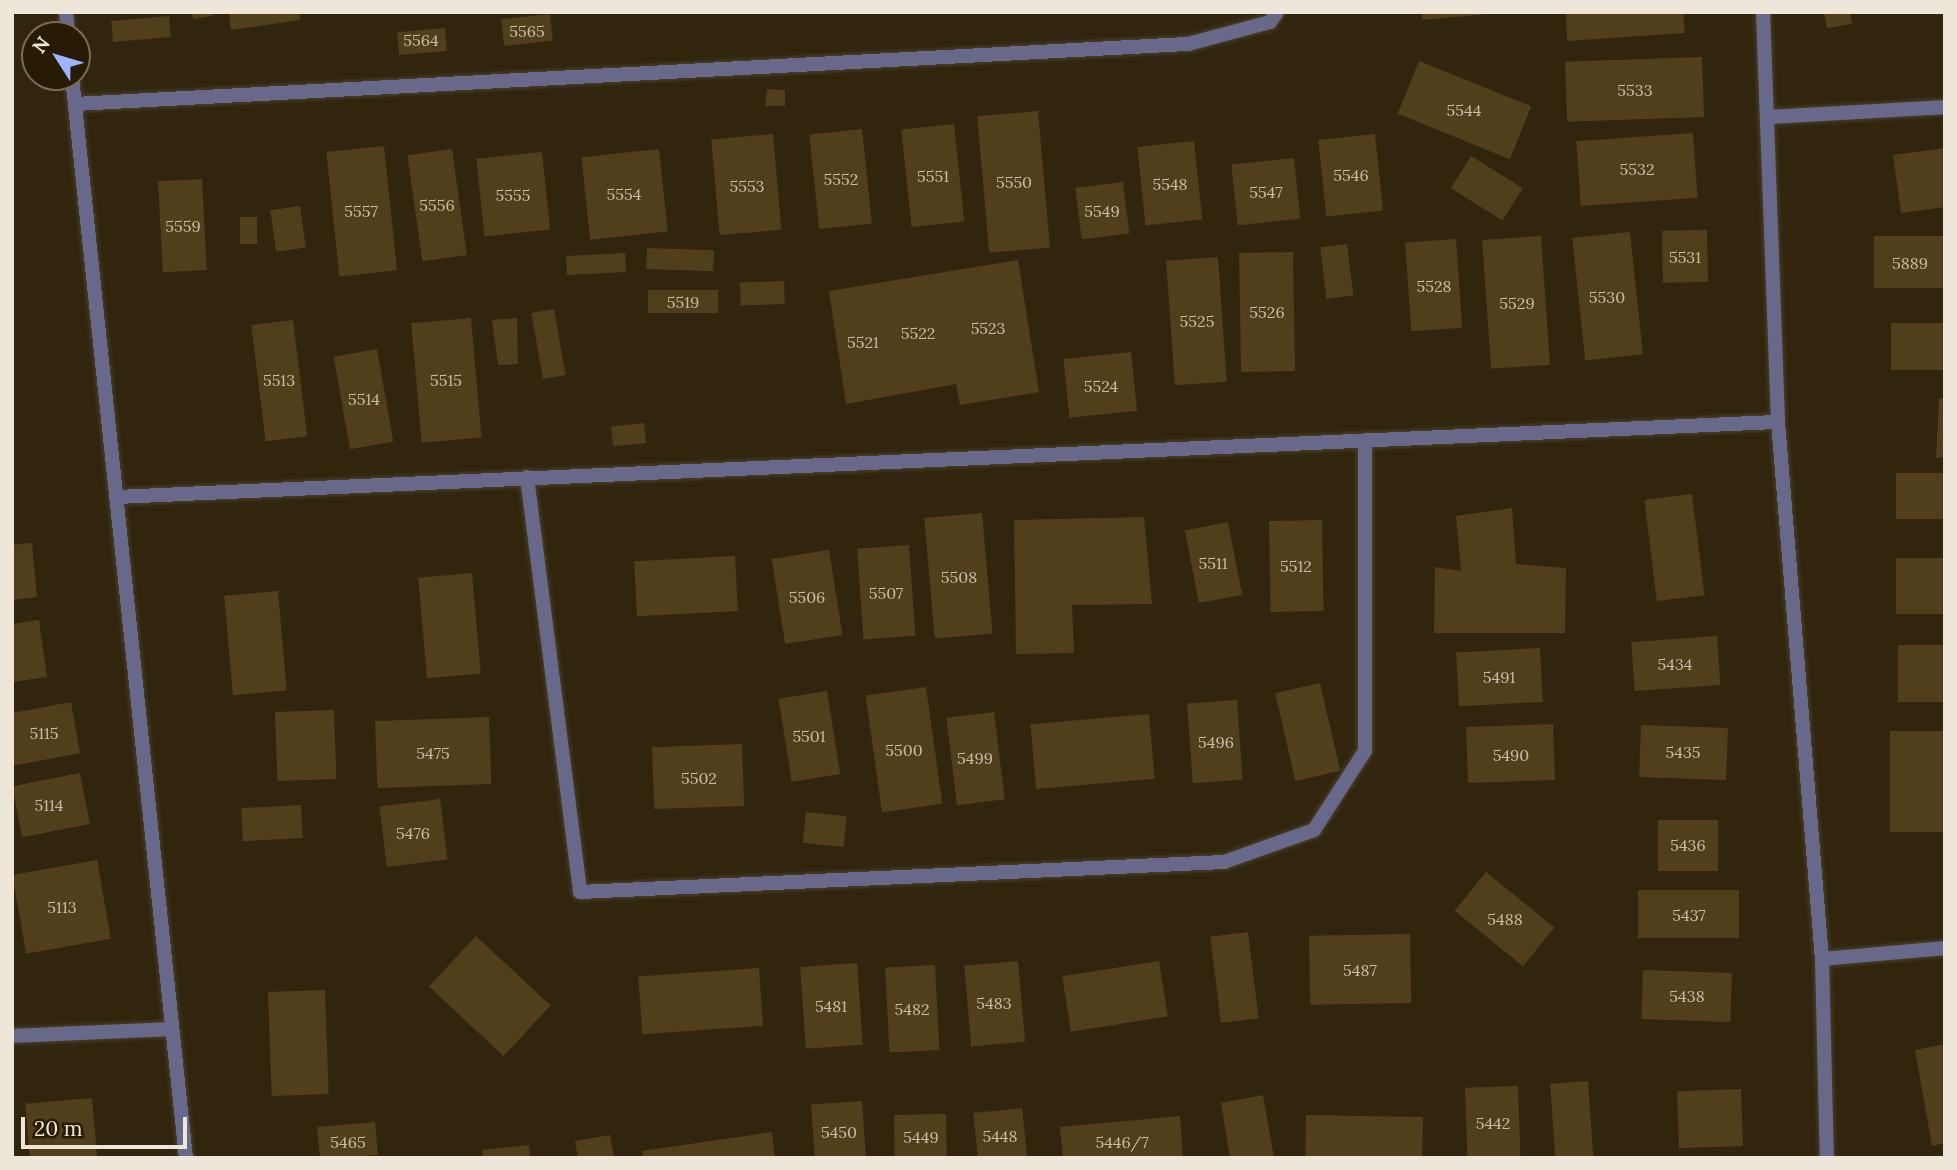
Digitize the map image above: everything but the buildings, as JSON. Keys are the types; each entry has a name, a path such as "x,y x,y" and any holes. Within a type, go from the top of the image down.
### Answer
{"street":[{"path":"75,104 1188,44 1270,22 1277,12"},
{"path":"1763,12 1778,422 1822,959 1826,1158"},
{"path":"74,91 186,1158"},
{"path":"1767,117 1945,107"},
{"path":"117,497 1778,422"},
{"path":"527,477 580,892 594,892 1224,862 1314,830 1365,751 1365,440"},
{"path":"1822,959 1945,948"},
{"path":"12,1036 172,1029"}]}
